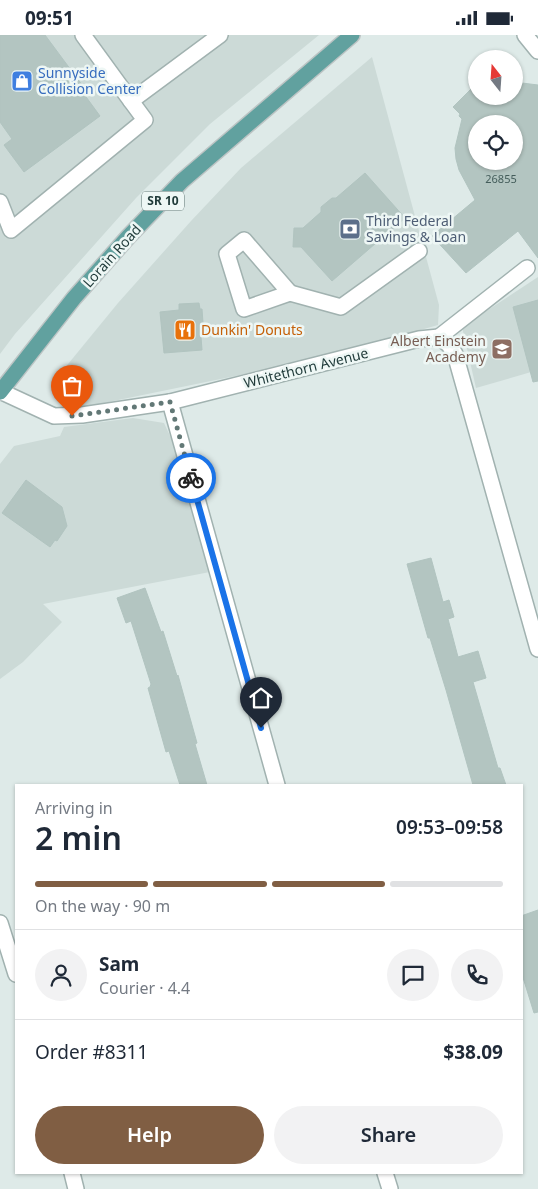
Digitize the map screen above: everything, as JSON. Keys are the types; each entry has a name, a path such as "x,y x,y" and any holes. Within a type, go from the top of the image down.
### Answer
{"main road":[{"name":"Lorain Road","path":"0,392 74,299 128,237 182,181 352,35"}],"street":[{"path":"0,202 11,230 145,120 83,35"},
{"path":"131,101 220,35"},
{"path":"525,35 538,51"},
{"path":"290,293 244,309 227,254 244,240 290,293 341,307 419,251"},
{"path":"528,267 439,337 449,345 455,354 538,649"},
{"name":"Whitethorn Avenue","path":"0,392 54,416 82,415 170,402 419,339 439,337"},
{"path":"170,402 277,784"},
{"path":"0,923 15,971"},
{"path":"72,1174 76,1189"},
{"path":"385,1174 390,1189"}],"shaded area":[{"path":"0,35 319,35 210,124 136,198 15,334 0,354"},
{"path":"372,57 439,305 438,325 323,358 89,406 67,404 57,397 55,380 118,303 191,221 241,168"},
{"name":"Albert Einstein Academy","path":"538,277 538,370 476,388 462,327"},
{"path":"133,418 164,423 179,455 210,572 43,604 62,622 23,662 0,679 0,464 14,446 60,436 64,427"}],"building":[{"path":"0,35 45,35 85,89 81,90 100,116 24,172 4,145 12,139 0,122"},
{"path":"523,83 538,85 538,258 518,231 466,273 432,236 475,200 459,170 456,159 455,148 462,119 453,107 468,92 468,105 523,105"},
{"path":"365,173 405,218 332,281 301,247 293,247 294,228 303,228 321,212 321,207 332,198 336,198"},
{"path":"538,300 538,381 533,382 513,307"},
{"path":"199,303 200,309 202,309 204,337 201,337 202,350 164,353 160,312 179,310 179,304"},
{"path":"26,480 62,507 67,526 57,541 55,540 50,547 2,513"},
{"path":"431,558 443,602 449,600 454,617 448,619 458,657 478,651 486,678 473,682 498,768 500,768 506,784 473,784 407,564"},
{"path":"145,588 161,632 163,631 178,675 207,784 180,784 169,751 166,752 148,688 151,684 131,621 126,623 117,598"},
{"path":"538,910 538,1012 534,1013 523,977 523,915"}],"way so far":[{"path":"72,416 170,402 191,478"}],"place":[{"name":"Sunnyside Collision Center","path":"22,81"},
{"name":"Third Federal Savings & Loan","path":"350,229"},
{"name":"Dunkin' Donuts","path":"185,330"},
{"name":"Albert Einstein Academy","path":"502,349"}],"route":[{"path":"191,478 261,728"}]}
